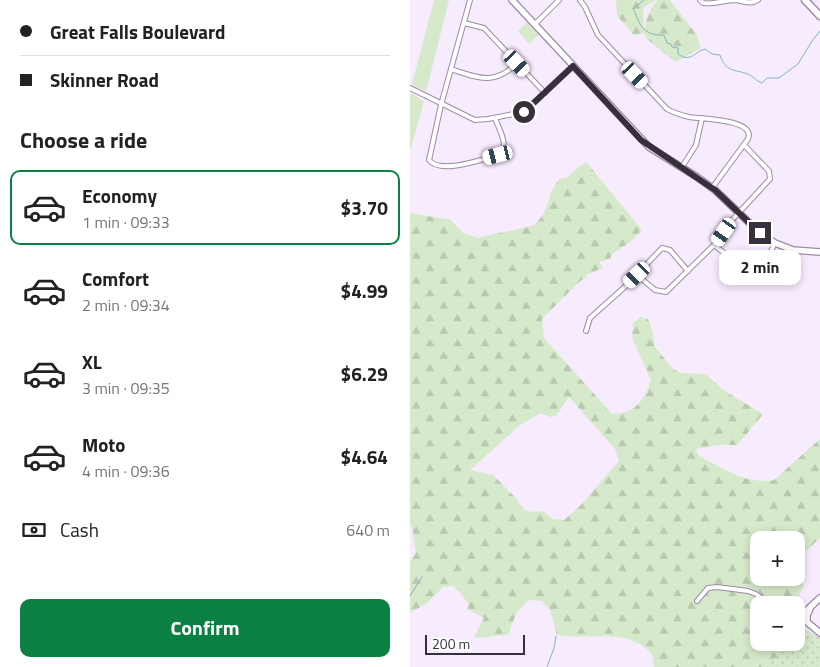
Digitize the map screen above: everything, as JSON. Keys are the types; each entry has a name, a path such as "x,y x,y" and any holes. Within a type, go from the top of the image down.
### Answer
{"main road":[{"path":"805,0 820,16"}],"street":[{"path":"470,0 441,105 429,156 431,163 438,166 458,165 498,155 502,152 504,145 496,118"},
{"path":"512,0 641,140 712,188 760,233 775,243 793,250 819,252"},
{"path":"534,24 559,0"},
{"path":"580,0 598,35 664,106 679,114 730,122 743,126 748,131 750,135 744,145 712,188"},
{"path":"700,0 703,3 712,4 734,0 751,3 758,0"},
{"path":"464,23 484,28 545,93"},
{"path":"451,69 478,78 489,77 507,74 517,63"},
{"path":"410,88 441,105 475,120 496,118 524,112 573,66"},
{"path":"682,167 696,145 702,118"},
{"path":"637,275 648,285 664,292 714,245 739,212 771,177 769,171 744,145"},
{"path":"714,245 750,273 759,268 775,243"},
{"path":"586,331 590,318 637,275 660,250 665,248 670,250 688,270"},
{"path":"697,601 708,588 717,587 752,592 758,596"},
{"path":"805,615 820,598"},
{"path":"805,621 820,634"}],"green space":[{"path":"434,0 449,0 426,92 412,84"},
{"path":"616,0 656,0 643,8 644,31 648,14 655,3 658,0 670,0 696,34 701,48 675,62 647,39 643,33 634,35 617,16"},
{"path":"527,22 539,35 529,44 518,31"},
{"path":"411,93 424,101 410,151 410,96"},
{"path":"587,163 642,230 629,243 611,255 611,258 599,262 603,268 586,275 542,319 544,338 612,414 627,412 633,409 642,400 651,380 632,338 633,323 640,317 648,319 655,347 673,369 681,373 706,374 723,390 763,414 737,445 717,445 696,449 698,455 744,478 764,481 774,480 820,439 820,538 805,552 805,531 750,531 750,586 804,586 798,596 750,596 750,651 799,651 796,667 654,667 652,653 638,643 626,639 607,636 577,637 557,635 550,610 542,601 528,600 516,614 508,635 474,637 484,618 467,609 469,605 453,586 443,587 427,603 410,613 410,562 416,553 410,524 410,213 451,220 462,232 477,238 532,226 545,211 552,190 559,179 566,178 583,164","holes":["569,397 615,449 619,461 579,507 564,520 553,519 543,511 533,512 524,510 515,497 493,475 470,470 520,425 541,413 550,417 556,416"]},
{"path":"805,629 820,638 820,667 766,667 783,651 805,651"}],"waterway":[{"path":"644,0 633,9 640,24 649,32 656,35 664,35 667,43 671,44 672,47 678,48 678,54 689,57 705,49 712,54 720,55 728,67 748,74 762,83 767,78 779,78 798,64 820,31"},
{"path":"410,596 422,577"},
{"path":"547,667 556,636"}],"route":[{"path":"524,112 573,66 641,140 715,190 760,233"}]}
